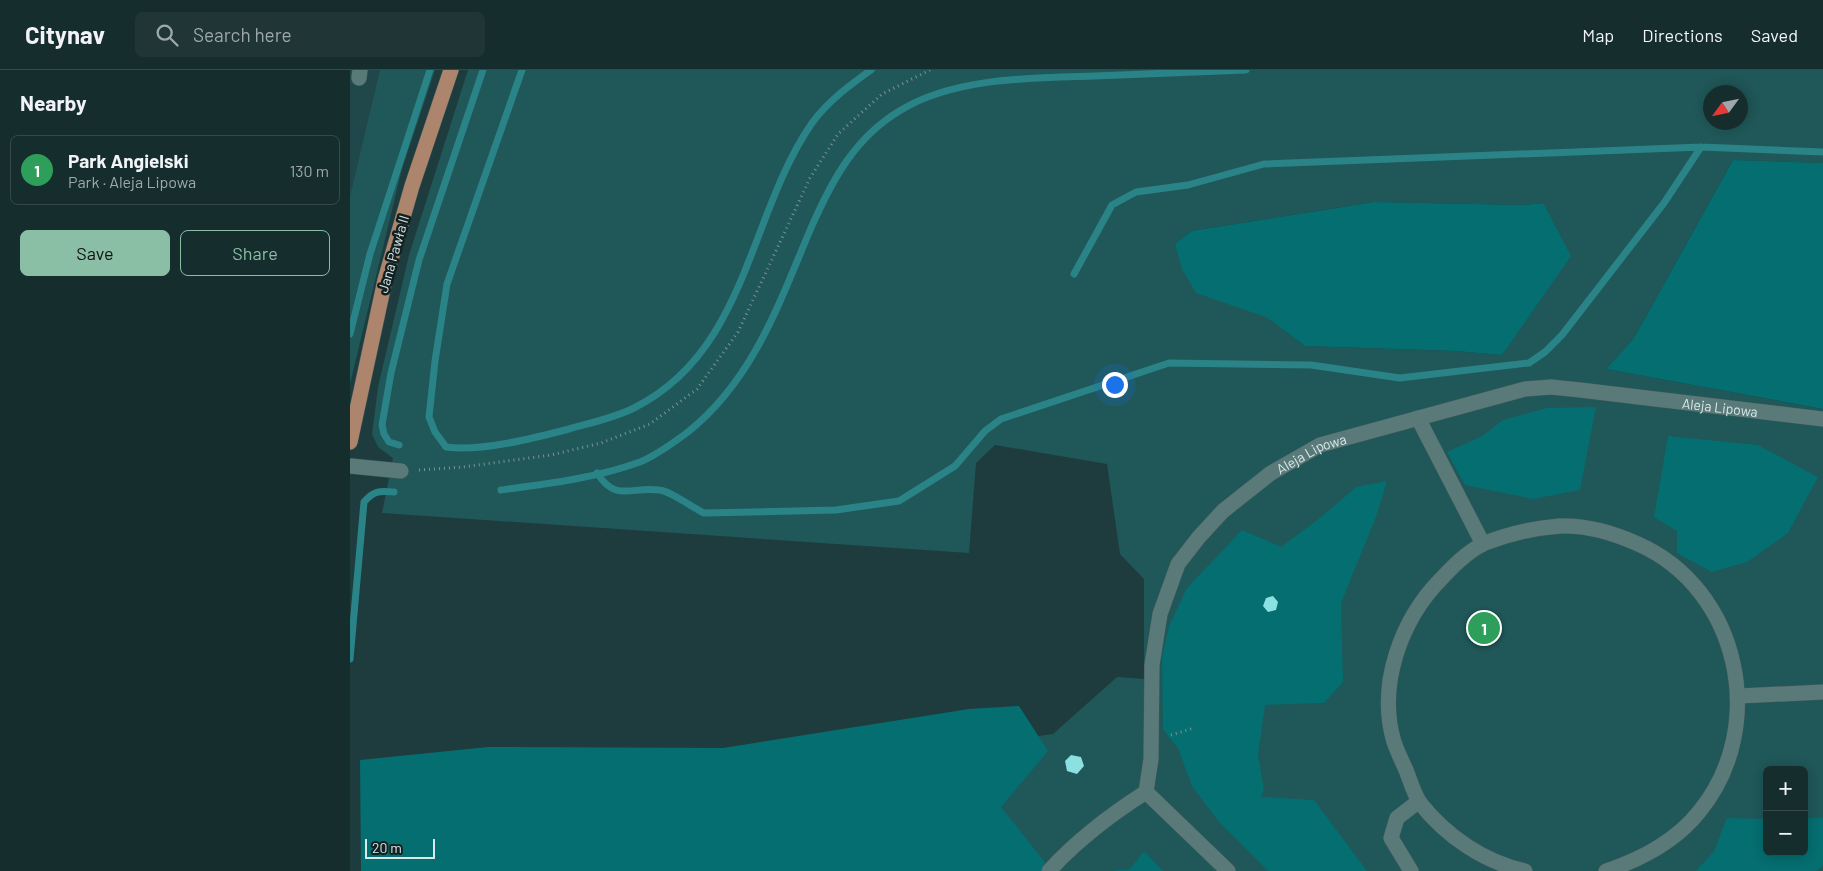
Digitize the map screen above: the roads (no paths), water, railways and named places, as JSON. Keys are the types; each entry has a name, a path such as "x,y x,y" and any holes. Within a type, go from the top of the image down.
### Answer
{"main road":[{"name":"Jana Pawła II","path":"350,442 385,280 412,186 451,70"}],"street":[{"name":"Aleja Lipowa","path":"1146,792 1151,742 1152,665 1160,614 1178,564 1199,537 1247,490 1306,452 1336,440 1525,389 1551,387 1823,419"},
{"path":"1418,418 1483,544"},
{"path":"350,466 401,472"},
{"path":"1524,871 1490,860 1466,846 1444,829 1419,801 1394,741 1390,714 1391,671 1398,647 1420,604 1450,569 1483,544 1510,535 1562,526 1601,531 1622,537 1650,549 1672,564 1695,587 1711,608 1726,636 1734,665 1739,696 1736,725 1729,753 1719,781 1700,812 1656,850 1630,863 1606,871"},
{"path":"1739,696 1823,692"},
{"path":"1050,871 1071,846 1108,816 1146,792 1228,871"},
{"path":"1411,871 1391,838 1397,818 1419,801"}],"waterway":[{"path":"350,334 370,254 430,70"},
{"path":"399,445 389,442 384,434 382,425 391,373 419,260 483,70"},
{"path":"522,70 447,284 435,361 429,417 435,432 446,447 475,448 491,446 602,420 634,408 672,383 701,352 724,317 742,279 773,198 791,159 812,123 832,101 871,70"},
{"path":"501,490 589,476 640,462 677,440 711,411 731,388 762,338 827,193 847,161 870,133 901,110 922,99 945,91 995,81 1246,70"},
{"path":"1074,274 1112,205 1136,192 1188,185 1264,164 1701,147 1823,152"},
{"path":"597,473 604,482 618,491 649,489 664,491 704,513 836,510 899,501 955,466 985,431 1001,419 1169,363 1311,365 1400,378 1529,363 1545,352 1562,335 1664,203 1701,147"},
{"path":"350,659 364,502 371,495 378,492 394,492"}],"place":[{"name":"Park Angielski","path":"1484,628"}]}
